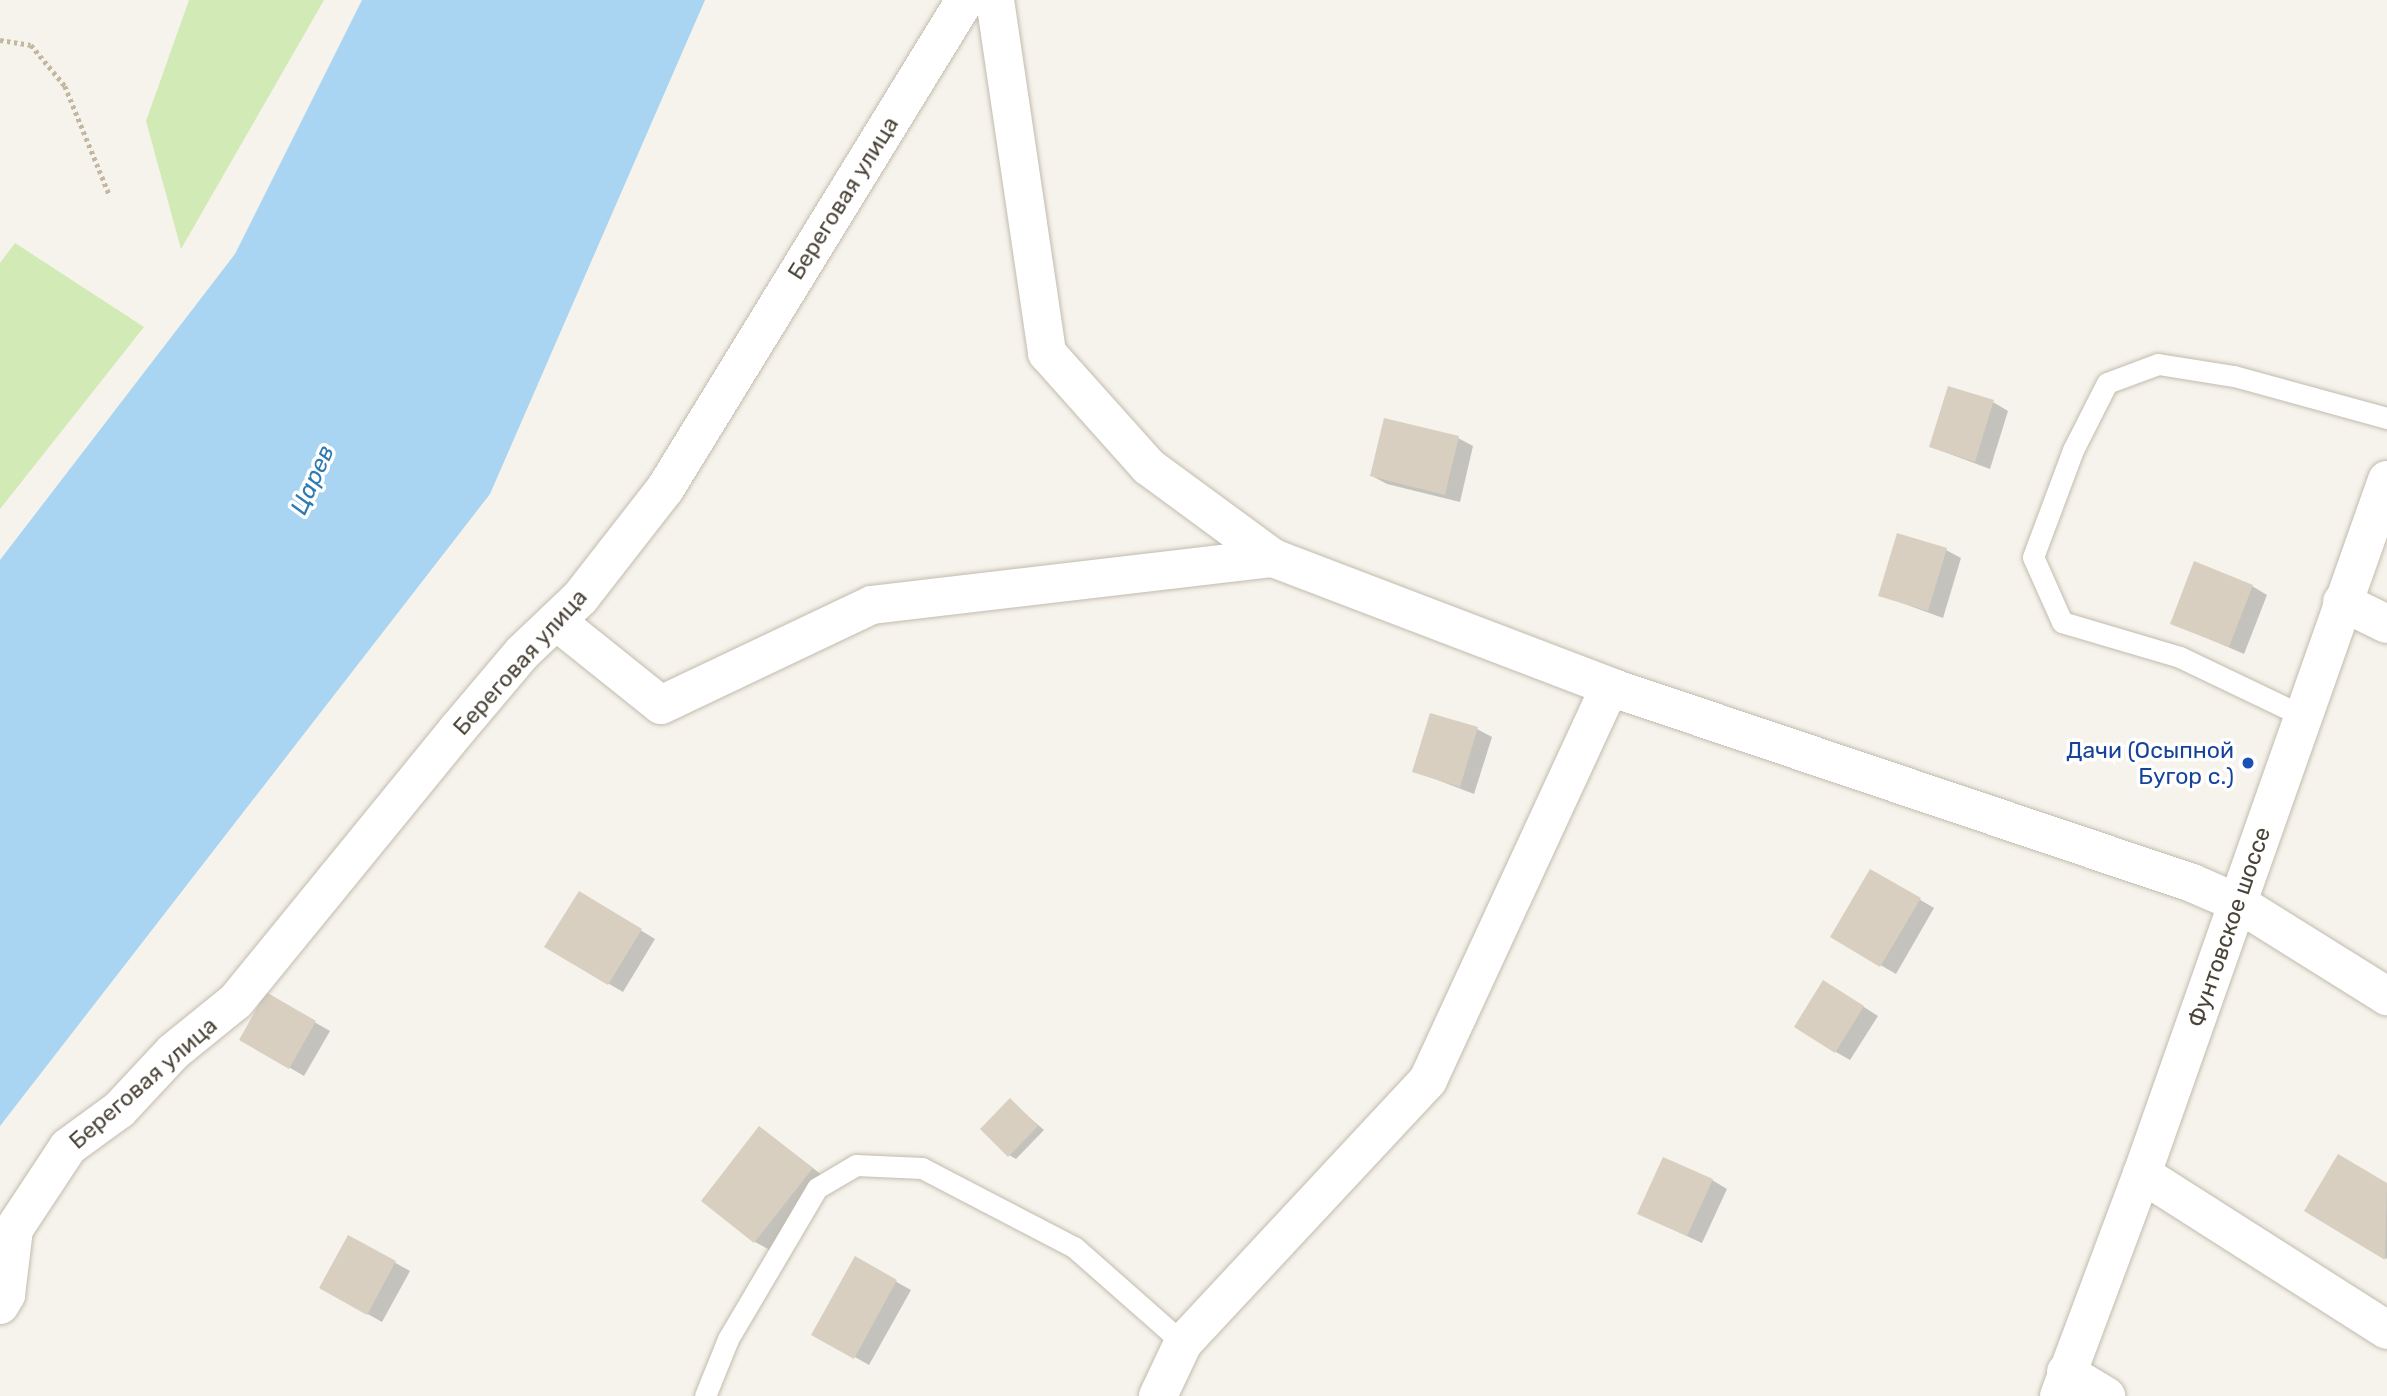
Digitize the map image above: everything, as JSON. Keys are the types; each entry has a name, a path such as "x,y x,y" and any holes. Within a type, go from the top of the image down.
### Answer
{"street":[{"name":"Береговая улица","path":"0,1305 6,1295 14,1230 68,1147 119,1110 173,1052 236,1001 457,730 580,598 665,489 965,0"},
{"path":"995,0 1047,353 1149,467 1273,558 1610,687 2192,883 2238,903 2387,996"},
{"name":"Фунтовское шоссе","path":"2063,1384 2142,1174 2387,480"},
{"path":"556,621 661,705 872,605 1273,558"},
{"path":"2342,602 2387,624"},
{"path":"1158,1396 1183,1343 1428,1080 1610,687"},
{"path":"2142,1174 2387,1330"},
{"path":"2063,1384 2106,1396"}],"lane":[{"path":"2303,716 2180,657 2062,622 2033,557 2073,450 2107,383 2158,364 2234,376 2387,418"},
{"path":"705,1396 727,1339 817,1188 856,1165 922,1168 1074,1247 1183,1343"}],"path":[{"path":"0,40 31,45 65,86 109,194"}],"green space":[{"path":"189,0 324,0 181,249 146,121"},
{"path":"15,243 144,327 0,509 0,263"}],"water":[{"name":"Царев","path":"362,0 705,0 490,494 0,1126 0,560 235,254"}],"building":[{"path":"1948,386 1994,400 1975,462 1929,447"},
{"path":"1384,418 1459,436 1445,495 1370,476"},
{"path":"1897,533 1947,548 1928,611 1878,596"},
{"path":"2194,561 2253,585 2229,647 2170,624"},
{"path":"1430,713 1478,727 1460,787 1412,772"},
{"path":"1870,869 1921,898 1880,967 1830,937"},
{"path":"579,891 642,929 608,985 544,947"},
{"path":"1823,980 1864,1006 1835,1053 1794,1027"},
{"path":"266,992 316,1021 289,1069 239,1040"},
{"path":"1010,1098 1038,1126 1008,1157 980,1129"},
{"path":"759,1126 813,1168 754,1243 701,1201"},
{"path":"2338,1154 2387,1183 2385,1260 2304,1211"},
{"path":"1663,1157 1713,1179 1687,1236 1637,1214"},
{"path":"348,1235 396,1261 367,1315 319,1288"},
{"path":"855,1256 897,1280 854,1359 811,1335"}],"place":[{"name":"Дачи (Осыпной Бугор с.)","path":"2248,763"}]}
